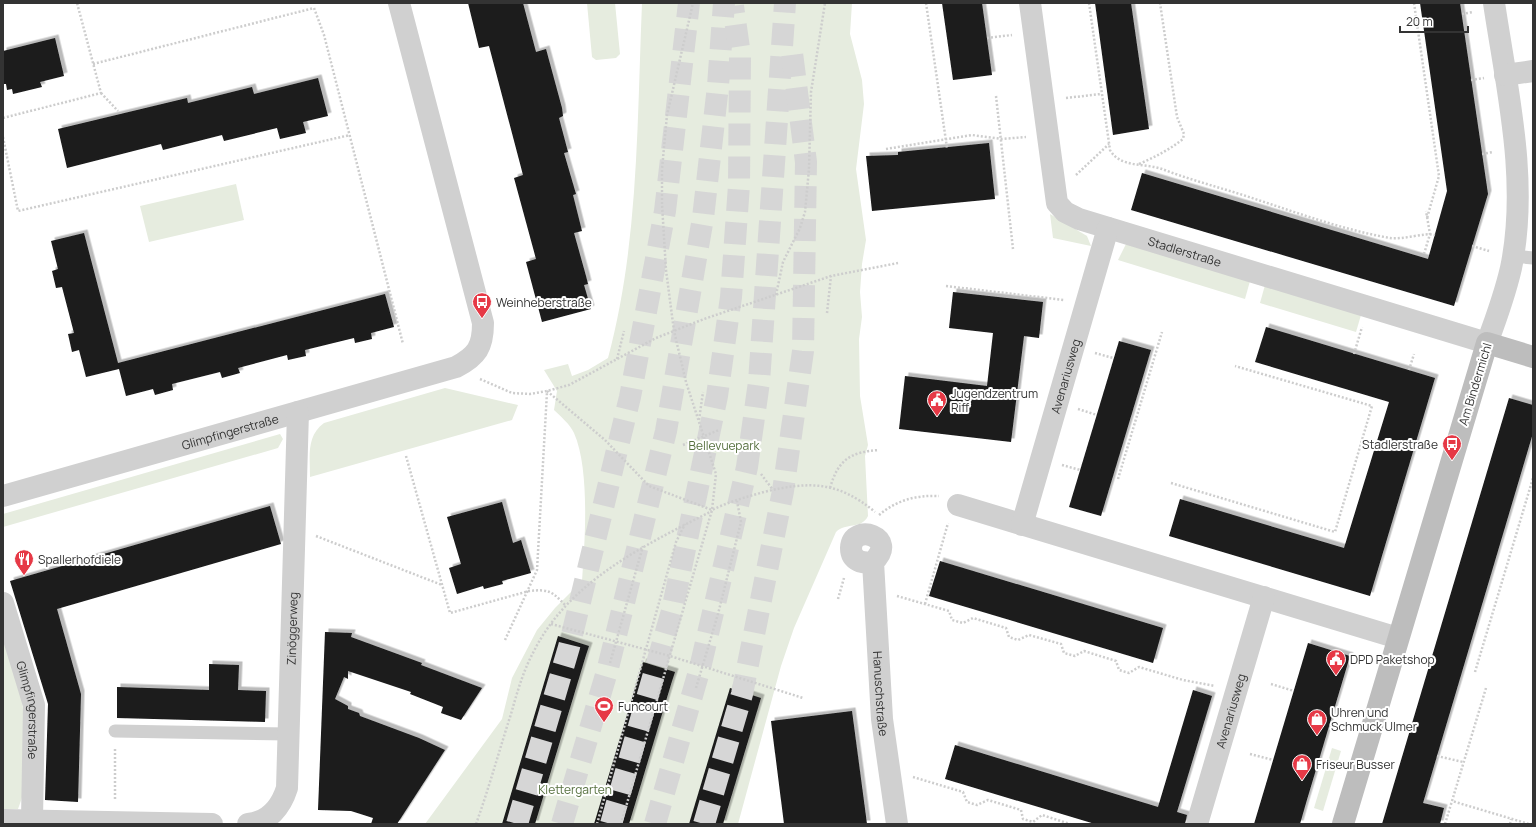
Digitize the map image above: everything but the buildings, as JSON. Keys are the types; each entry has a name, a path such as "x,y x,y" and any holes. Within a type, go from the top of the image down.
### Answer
{"main road":[{"name":"Stadlerstraße","path":"1488,343 1533,358"},
{"name":"Am Bindermichl","path":"1343,824 1488,343"}],"street":[{"path":"399,3 483,323 483,336 479,349 471,360 456,367"},
{"name":"Stadlerstraße","path":"1030,3 1057,203 1065,212 1080,219 1108,228 1488,343"},
{"name":"Am Bindermichl","path":"1485,7 1495,76 1517,167 1516,221 1523,257 1503,298 1488,343"},
{"path":"1495,76 1533,71"},
{"name":"Avenariusweg","path":"1022,524 1108,228"},
{"name":"Glimpfingerstraße","path":"3,496 456,367"},
{"name":"Zinöggerweg","path":"248,824 265,819 275,812 283,801 287,788 298,412"},
{"path":"953,512 1022,524 1398,638"},
{"name":"Hanuschstraße","path":"873,562 882,719 897,824"},
{"name":"Avenariusweg","path":"1197,824 1264,598"},
{"name":"Glimpfingerstraße","path":"3,603 34,705 32,820"},
{"path":"3,820 212,824"}],"lane":[{"path":"115,731 288,734"}],"path":[{"path":"78,3 101,93 118,111"},
{"path":"621,824 712,510 716,474 686,382 674,331 666,270 662,169 667,115 678,61 693,3"},
{"path":"776,295 783,262 800,228 805,212 809,169 811,92 825,3"},
{"path":"926,3 947,148"},
{"path":"1088,3 1110,150 1114,158 1139,165 1156,167 1328,224 1361,232 1391,238 1413,238 1430,234 1434,235"},
{"path":"1139,165 1162,155 1183,139 1184,134 1177,117 1160,3"},
{"path":"1414,3 1439,176 1427,218"},
{"path":"1462,14 1485,7"},
{"path":"93,64 314,8 324,35 403,344"},
{"path":"987,38 1015,34"},
{"path":"1471,80 1495,76"},
{"path":"3,118 101,93"},
{"path":"1064,99 1101,94"},
{"path":"996,96 1014,249"},
{"path":"3,136 18,211 350,135"},
{"path":"886,149 946,138 972,135 1002,139 1029,137"},
{"path":"1074,177 1109,144"},
{"path":"1482,154 1495,151"},
{"path":"1424,254 1430,234 1426,211"},
{"path":"1472,246 1488,251"},
{"path":"456,367 496,387 512,393 530,394 547,391 568,385 674,331 831,276 898,263"},
{"path":"827,313 831,276"},
{"path":"946,286 1072,301"},
{"path":"617,359 624,331"},
{"path":"1118,479 1162,332"},
{"path":"1094,352 1113,358"},
{"path":"1409,370 1414,354"},
{"path":"1171,483 1335,532 1372,406 1235,366"},
{"path":"547,391 605,440 649,486 676,495 712,510"},
{"path":"506,640 537,570 547,391"},
{"path":"699,420 704,392"},
{"path":"1077,409 1097,415"},
{"path":"682,444 719,430"},
{"path":"830,488 838,467 847,459 856,453 879,450"},
{"path":"406,456 450,613 529,591 548,590 566,606"},
{"path":"1060,464 1080,470"},
{"path":"761,474 773,490"},
{"path":"1475,672 1533,478"},
{"path":"476,824 523,676 534,651 551,624 566,606 618,562 644,545 726,503 794,485 808,484 830,488 855,498 882,519"},
{"path":"878,515 894,505 910,498 924,496 951,497 953,512 925,604"},
{"path":"696,688 703,667 741,522 737,500"},
{"path":"597,824 647,650 676,542 685,524"},
{"path":"295,528 442,585"},
{"path":"610,663 615,641 644,545"},
{"path":"891,594 948,611 952,620 963,623 973,618 1006,628 1009,637 1018,640 1029,635 1061,644 1064,653 1075,656 1084,651 1116,661 1119,670 1129,673 1139,667 1183,680 1237,690"},
{"path":"551,624 670,656 804,698"},
{"path":"1271,684 1294,691"},
{"path":"1445,824 1486,688"},
{"path":"115,731 115,794"},
{"path":"1250,754 1273,760"},
{"path":"1437,756 1463,762"},
{"path":"906,775 964,792 967,802 977,806 988,800 1021,810 1023,819 1033,822 1042,816 1070,824"},
{"path":"1452,801 1529,824"},
{"path":"1510,824 1511,819"}],"green space":[{"path":"587,3 615,3 620,54 616,58 596,60 592,57"},
{"name":"Bellevuepark","path":"642,3 852,3 850,34 862,80 864,104 856,169 866,240 862,264 860,292 862,317 859,339 860,396 868,445 865,456 868,516 857,525 844,527 836,532 794,628 781,666 738,824 425,824 502,719 512,678 537,630 555,608 582,581 585,506 579,448 574,433 567,423 554,410 557,391 544,370 568,364 572,376 588,370 608,358 626,271 631,226 635,182"},
{"path":"236,184 244,220 149,242 140,206"},
{"path":"1050,214 1087,236 1091,246 1053,238"},
{"path":"1126,244 1250,281 1245,299 1118,260"},
{"path":"1265,285 1361,315 1356,332 1260,303"},
{"path":"445,388 518,405 512,420 310,477 310,447 314,434 324,423"},
{"path":"280,434 283,439 278,448 3,527 3,514"},
{"path":"3,626 22,695 27,769 24,792 18,809 3,809"},
{"path":"1332,748 1341,751 1323,811 1314,808"}],"tunnel":[{"path":"517,824 569,647 630,397 665,211 689,3"},
{"path":"562,824 608,668 666,431 703,218 718,86 724,3"},
{"path":"655,824 700,668 747,467 759,382 785,3"},
{"path":"611,824 672,611 717,396 731,297 739,185 740,55 733,6"},
{"path":"704,824 742,694 783,491 803,351 806,162 792,53"}],"place":[{"name":"Weinheberstraße","path":"482,319"},
{"name":"Jugendzentrum Riff","path":"937,417"},
{"name":"Stadlerstraße","path":"1452,461"},
{"name":"Spallerhofdiele","path":"24,576"},
{"name":"DPD Paketshop","path":"1336,676"},
{"name":"Funcourt","path":"604,723"},
{"name":"Uhren und Schmuck Ulmer","path":"1317,736"},
{"name":"Friseur Busser","path":"1302,781"}],"park label":[{"name":"Klettergarten","path":"575,789"}]}
